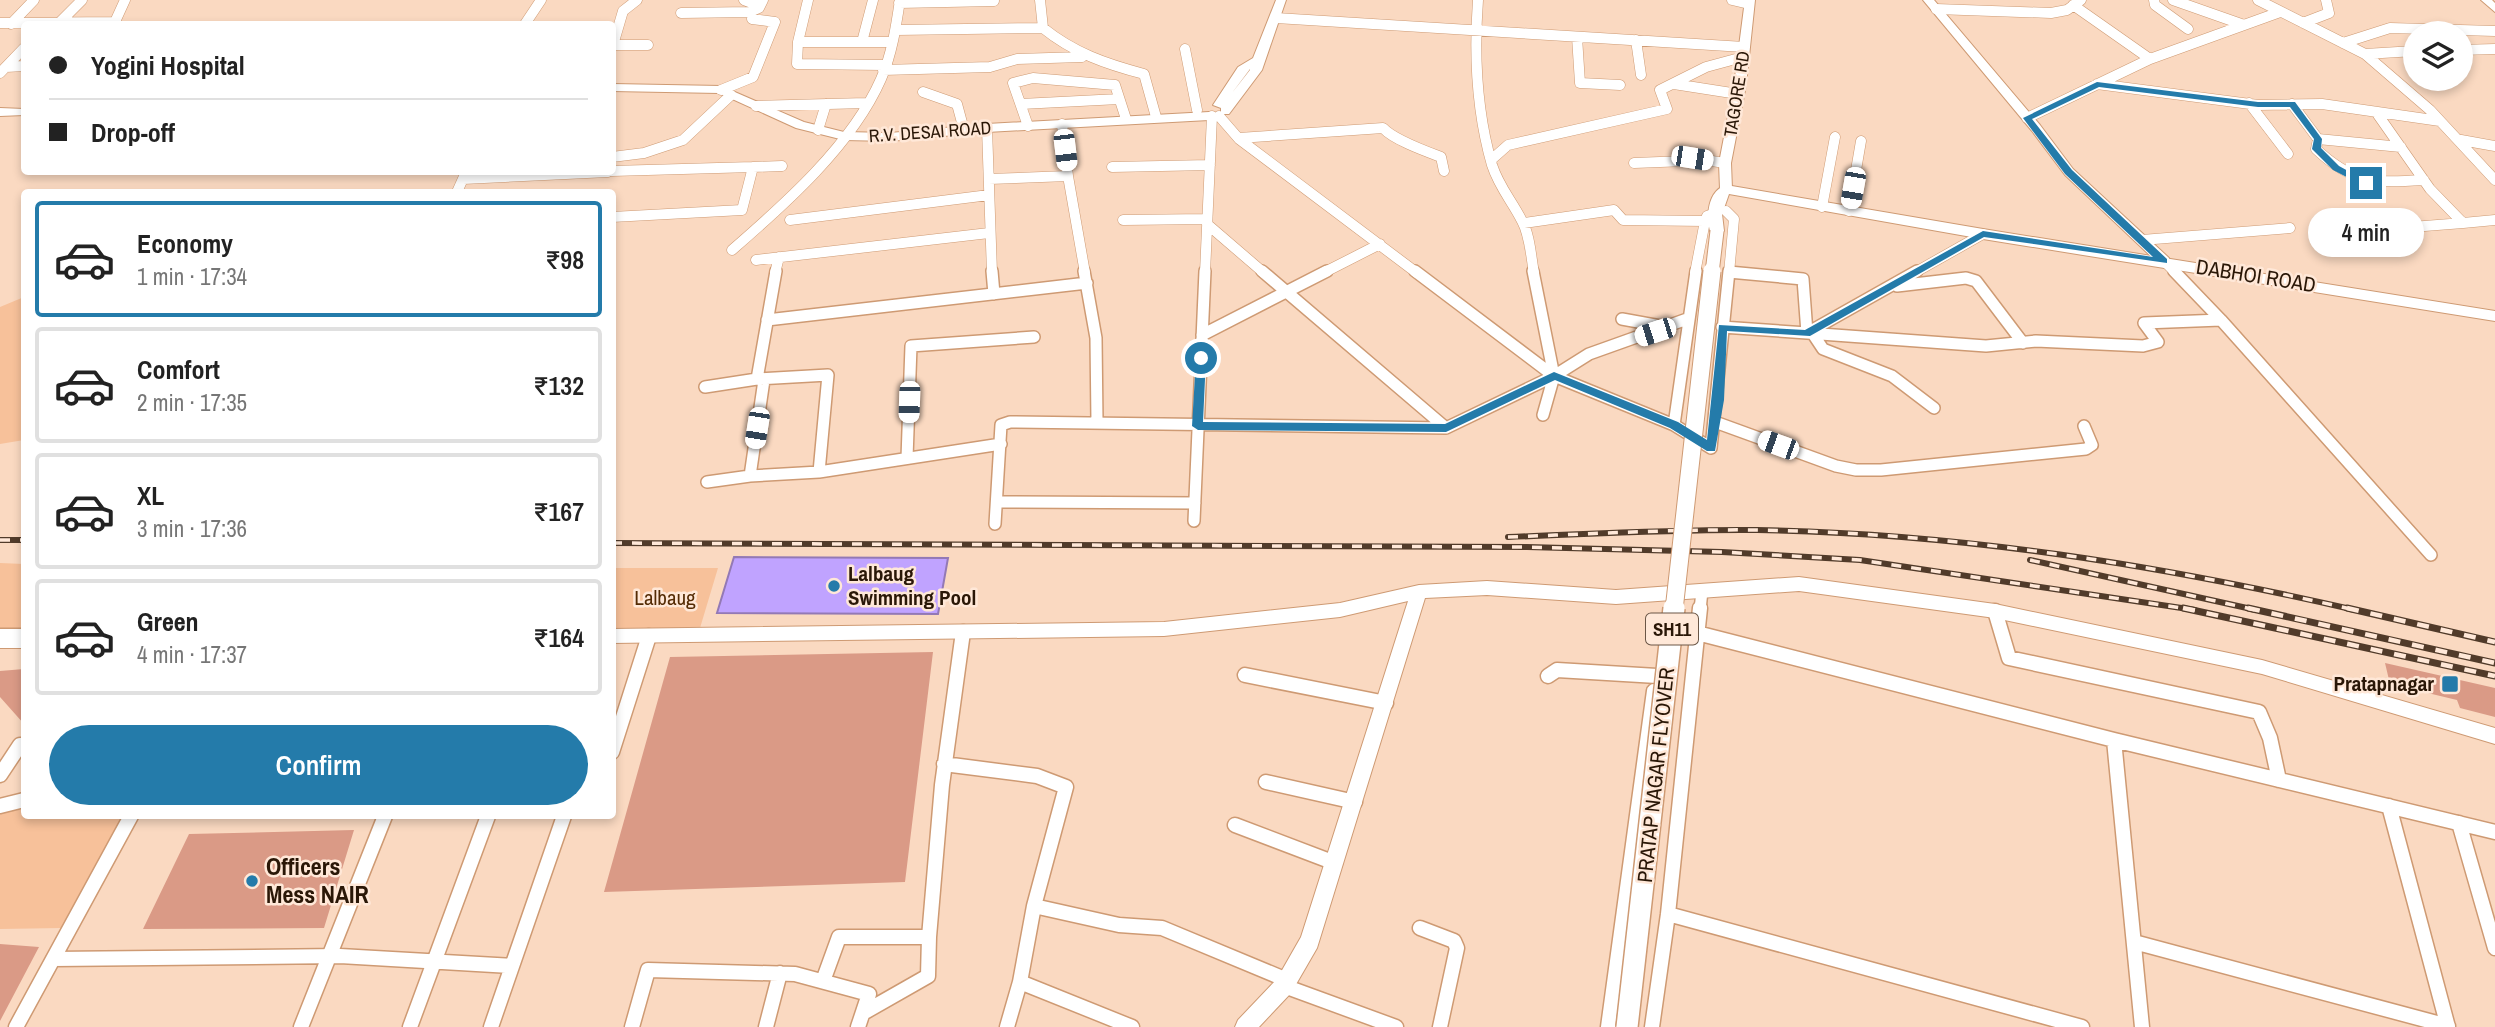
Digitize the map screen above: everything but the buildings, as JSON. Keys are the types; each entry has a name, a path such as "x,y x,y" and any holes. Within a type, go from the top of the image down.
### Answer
{"main road":[{"name":"DABHOI ROAD","path":"1726,189 1983,234 2495,316"},
{"name":"PRATAP NAGAR FLYOVER","path":"1628,1027 1717,219 1728,195 1726,189"}],"street":[{"path":"4,25 34,0"},
{"path":"56,21 82,0"},
{"path":"116,21 125,0"},
{"path":"527,21 541,0"},
{"path":"616,35 623,11 637,0"},
{"path":"744,0 761,3"},
{"path":"808,0 798,42 797,63 800,66 990,67 1017,59 1082,57"},
{"path":"862,42 873,0"},
{"path":"1040,0 1043,28 1062,45 1082,57 1144,74 1156,117"},
{"path":"1194,521 1212,112 1256,70 1256,61 1276,18 1281,0"},
{"path":"1478,0 1476,30 1479,90 1492,160 1503,193 1524,223 1554,376 1543,415"},
{"path":"1732,0 1750,2"},
{"path":"2154,0 2155,5 2188,29"},
{"path":"2173,0 2244,25"},
{"path":"2258,0 2365,54 2460,140 2495,180"},
{"path":"2303,23 2329,13 2326,0"},
{"path":"2486,0 2495,9"},
{"path":"732,250 769,218 844,136 876,88 892,42 900,1 995,1"},
{"name":"TAGORE RD","path":"1726,189 1725,163 1738,94 1750,2"},
{"path":"681,13 750,12 761,3"},
{"path":"1932,5 2051,13 2067,10 2077,3 2150,59"},
{"path":"1932,5 2069,172 2164,261 2221,320 2431,555"},
{"path":"2027,118 2150,59 2280,12"},
{"path":"1276,18 1636,40 1744,52"},
{"path":"616,156 644,153 683,140 726,92 753,77 775,22 752,19"},
{"path":"895,30 1043,28"},
{"path":"2343,43 2385,29 2495,31"},
{"path":"1577,37 1580,83 1620,85"},
{"path":"1636,40 1641,75"},
{"path":"798,42 892,42"},
{"path":"616,45 648,45"},
{"path":"1185,49 1212,112 1239,138 1554,376 1674,425 1711,448 1734,219 1623,220 1614,210 1524,223"},
{"path":"2473,50 2495,49"},
{"path":"2,71 21,51"},
{"path":"1492,160 1508,145 1667,109 1660,90 1744,52"},
{"path":"2365,54 2403,52"},
{"path":"2,71 21,67"},
{"path":"1028,126 1013,83 1034,78 1115,85 1126,120"},
{"path":"1674,84 1738,94"},
{"path":"2097,84 2249,103 2322,104 2440,121"},
{"name":"R.V. DESAI ROAD","path":"616,88 726,92 800,125 844,136 890,137 1212,112"},
{"path":"923,92 957,104 964,130"},
{"path":"1021,104 1119,99"},
{"path":"756,106 866,103"},
{"path":"2249,103 2288,154"},
{"path":"818,130 826,104"},
{"path":"2292,104 2318,139 2401,147"},
{"path":"0,112 21,112"},
{"path":"2376,112 2424,180 2463,223"},
{"path":"1062,124 1068,176 1096,338 1097,422"},
{"path":"987,128 989,233 994,294"},
{"path":"1239,138 1382,128 1396,142 1415,144 1425,152 1441,157 1444,171"},
{"path":"1822,207 1835,137"},
{"path":"2318,139 2316,149 2331,164 2356,180 2369,183 2424,180"},
{"path":"2460,140 2495,146"},
{"path":"1849,211 1861,141"},
{"path":"1634,163 1686,161 1692,158 1725,163"},
{"path":"1112,167 1210,165"},
{"path":"616,171 782,166"},
{"path":"616,217 742,210 753,167"},
{"path":"989,179 1068,176"},
{"path":"790,220 989,195"},
{"path":"1674,425 1687,319 1717,219"},
{"path":"1123,220 1207,221 1285,292 1446,428"},
{"path":"2399,228 2495,220"},
{"path":"2142,240 2290,228"},
{"path":"756,260 989,233"},
{"path":"1810,334 1983,234"},
{"path":"1202,335 1380,244"},
{"path":"750,476 767,320 779,257"},
{"path":"1729,272 1803,279 1810,334 1823,349 1892,376 1934,408"},
{"path":"1889,286 1970,278 1979,284 2023,342"},
{"path":"767,320 1087,284"},
{"path":"1622,319 1666,327"},
{"path":"995,524 1001,425 1010,422 1446,428 1554,376 1589,354 1687,319"},
{"path":"1722,327 1986,346 2023,342 2143,346 2158,342 2144,323 2221,320"},
{"path":"907,458 911,346 1034,337"},
{"path":"705,387 761,379 828,375 819,472"},
{"path":"1715,422 1836,466 1881,470 2086,449 2092,446 2084,426"},
{"path":"707,482 750,476 819,472 1001,444"},
{"path":"997,502 1195,502"},
{"path":"616,636 1164,629 1340,610 1419,592 1487,588 1616,597 1814,585 1995,611 2262,667 2495,736"},
{"path":"1652,1027 1668,914 1702,591"},
{"path":"1245,1027 1286,983 1310,941 1419,592"},
{"path":"1608,1027 1667,594"},
{"path":"1995,611 2009,658 2259,712 2270,738 2279,780"},
{"path":"860,1020 928,976 934,848 963,632"},
{"path":"1697,633 2114,740 2495,832"},
{"path":"616,739 649,636"},
{"path":"0,638 21,638"},
{"path":"1548,676 1557,670 1657,676"},
{"path":"1245,675 1385,703"},
{"path":"2114,740 2142,1027"},
{"path":"0,775 21,745"},
{"path":"944,764 1037,776 1066,788 1034,906 1020,982 1007,1027"},
{"path":"1266,782 1355,802"},
{"path":"0,806 21,801"},
{"path":"2389,806 2448,1027"},
{"path":"16,1027 129,819"},
{"path":"301,1027 385,819"},
{"path":"410,1027 487,819"},
{"path":"491,1027 563,819"},
{"path":"2459,823 2495,948"},
{"path":"1235,825 1335,863"},
{"path":"1034,906 1119,925 1162,928 1286,983 1396,1027"},
{"path":"1668,914 2082,1027"},
{"path":"1420,928 1454,940 1457,948 1440,1027"},
{"path":"823,981 839,937 929,937"},
{"path":"2134,942 2448,1027"},
{"path":"52,959 330,955 435,958 512,966"},
{"path":"632,1027 648,970 795,974 869,994 860,1020"},
{"path":"766,1027 780,974"},
{"path":"1020,982 1132,1027"}],"green space":[{"path":"21,298 21,440 0,444 0,307"},
{"path":"0,563 21,564 21,633 0,633"},
{"name":"Lalbaug","path":"616,568 718,568 700,628 616,629"},
{"path":"21,810 21,819 129,819 62,928 0,929 0,813"}],"shaded area":[{"name":"Lalbaug Swimming Pool","path":"734,557 948,558 938,614 717,613"}],"railway":[{"path":"1508,537 1726,530 1833,532 1908,537 2058,554 2133,566 2355,610"},
{"path":"0,540 21,540"},
{"path":"616,543 1527,547 1722,552 1860,560 2186,609"},
{"path":"2030,560 2256,610"},
{"path":"2248,608 2495,663"},
{"path":"2347,608 2495,642"},
{"path":"2186,609 2195,610"},
{"path":"2186,609 2495,676"}],"place":[{"name":"Lalbaug Swimming Pool","path":"834,586"},
{"name":"Pratapnagar","path":"2450,684"},
{"name":"Officers Mess NAIR","path":"252,881"}],"route":[{"path":"1201,358 1198,426 1446,428 1554,376 1674,425 1711,448 1718,400 1722,327 1807,333 1983,234 2164,261 2069,172 2027,118 2097,84 2258,104 2292,104 2318,139 2316,149 2336,168 2366,183"}]}
